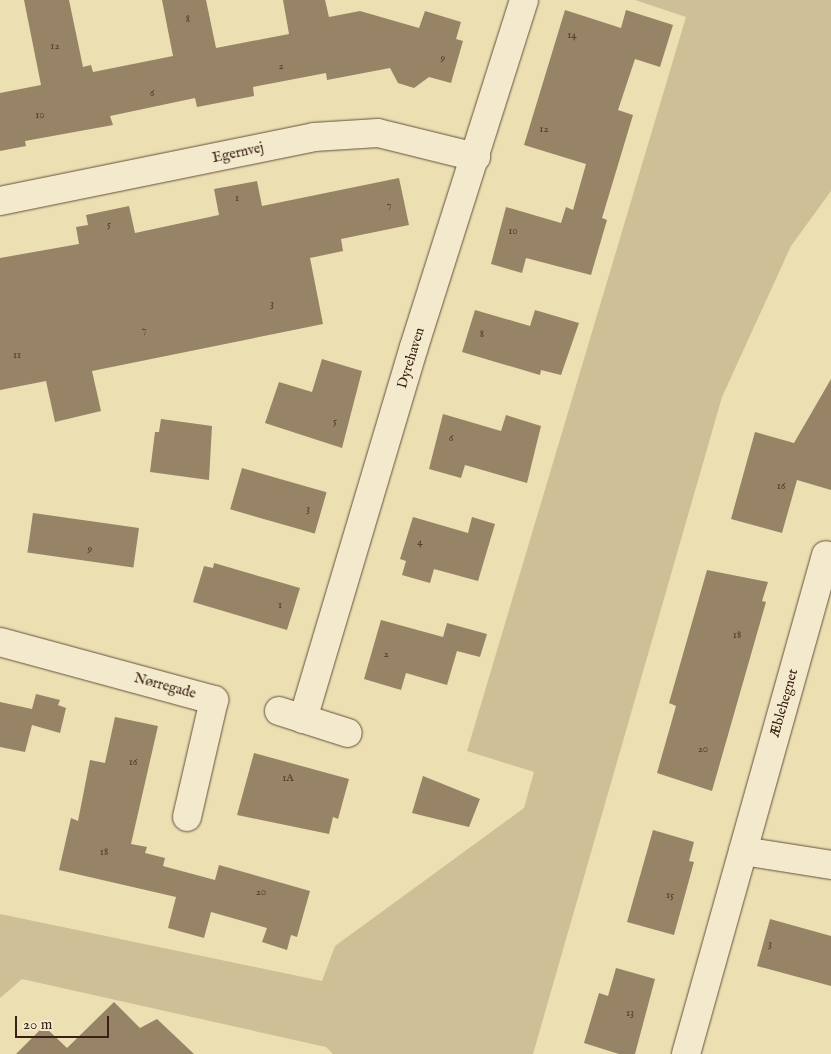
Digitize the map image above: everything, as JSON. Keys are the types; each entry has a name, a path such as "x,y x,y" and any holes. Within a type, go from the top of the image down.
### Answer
{"street":[{"name":"Dyrehaven","path":"348,733 291,715 476,157 524,0"},
{"name":"Egernvej","path":"0,201 314,137 378,133 476,157"},
{"name":"Æblehegnet","path":"686,1054 826,555"},
{"name":"Nørregade","path":"0,642 214,700 187,817"},
{"path":"743,851 831,865"}],"shaded area":[{"path":"635,0 831,0 831,191 791,246 722,397 533,1054 333,1054 326,1047 22,979 0,998 0,914 322,981 335,946 524,808 534,772 467,751 686,17"}],"building":[{"path":"24,0 69,0 83,67 91,65 93,72 173,56 162,0 206,0 216,48 289,34 283,0 325,0 329,17 360,11 419,28 425,11 461,22 456,39 463,41 451,83 429,77 414,88 398,83 390,68 327,80 326,73 253,87 254,96 197,107 195,98 110,116 113,125 25,141 26,146 0,151 0,93 41,85"},
{"path":"565,10 621,28 626,10 673,25 660,67 635,59 618,110 633,115 602,218 607,220 591,275 526,258 522,273 491,264 506,207 561,223 566,207 573,210 586,164 524,145"},
{"path":"399,178 409,225 341,239 343,251 310,258 323,324 92,371 101,411 55,422 46,381 0,390 0,258 79,244 76,227 88,225 86,215 129,206 135,233 219,215 214,189 257,181 262,206"},
{"path":"475,310 530,326 535,310 579,323 561,375 541,370 540,375 462,352"},
{"path":"322,359 362,371 342,448 265,423 279,382 312,392"},
{"path":"831,379 831,490 797,480 782,533 731,519 755,432 794,443"},
{"path":"443,414 501,431 506,415 541,426 527,483 465,465 461,478 429,469"},
{"path":"161,419 212,426 209,480 150,472 155,432 159,432"},
{"path":"242,468 327,492 315,534 230,509"},
{"path":"33,513 139,528 133,568 27,553"},
{"path":"413,517 468,533 472,517 495,524 478,581 434,569 430,583 402,575 406,561 400,559"},
{"path":"214,563 300,588 287,630 193,602 204,566 213,568"},
{"path":"707,570 768,582 762,601 766,602 712,791 657,773 676,706 669,703"},
{"path":"381,620 443,637 447,623 487,634 480,657 457,651 447,685 406,673 401,690 364,679"},
{"path":"36,694 60,700 58,705 66,708 60,733 32,725 25,752 0,747 0,702 32,709"},
{"path":"115,717 158,726 131,844 147,847 145,853 165,858 163,866 215,880 219,865 310,891 297,937 291,935 287,950 262,942 267,928 211,912 204,938 168,928 176,897 59,870 71,818 78,821 90,760 105,763"},
{"path":"254,753 349,779 338,819 333,817 329,834 237,815"},
{"path":"423,776 480,799 469,827 412,813"},
{"path":"653,830 694,842 689,861 694,862 674,935 627,922"},
{"path":"770,919 831,936 831,986 757,966"},
{"path":"616,968 655,979 635,1054 619,1054 584,1043 599,993 608,996"},
{"path":"114,1002 140,1028 157,1019 194,1054 16,1054 44,1026 67,1048"}]}
